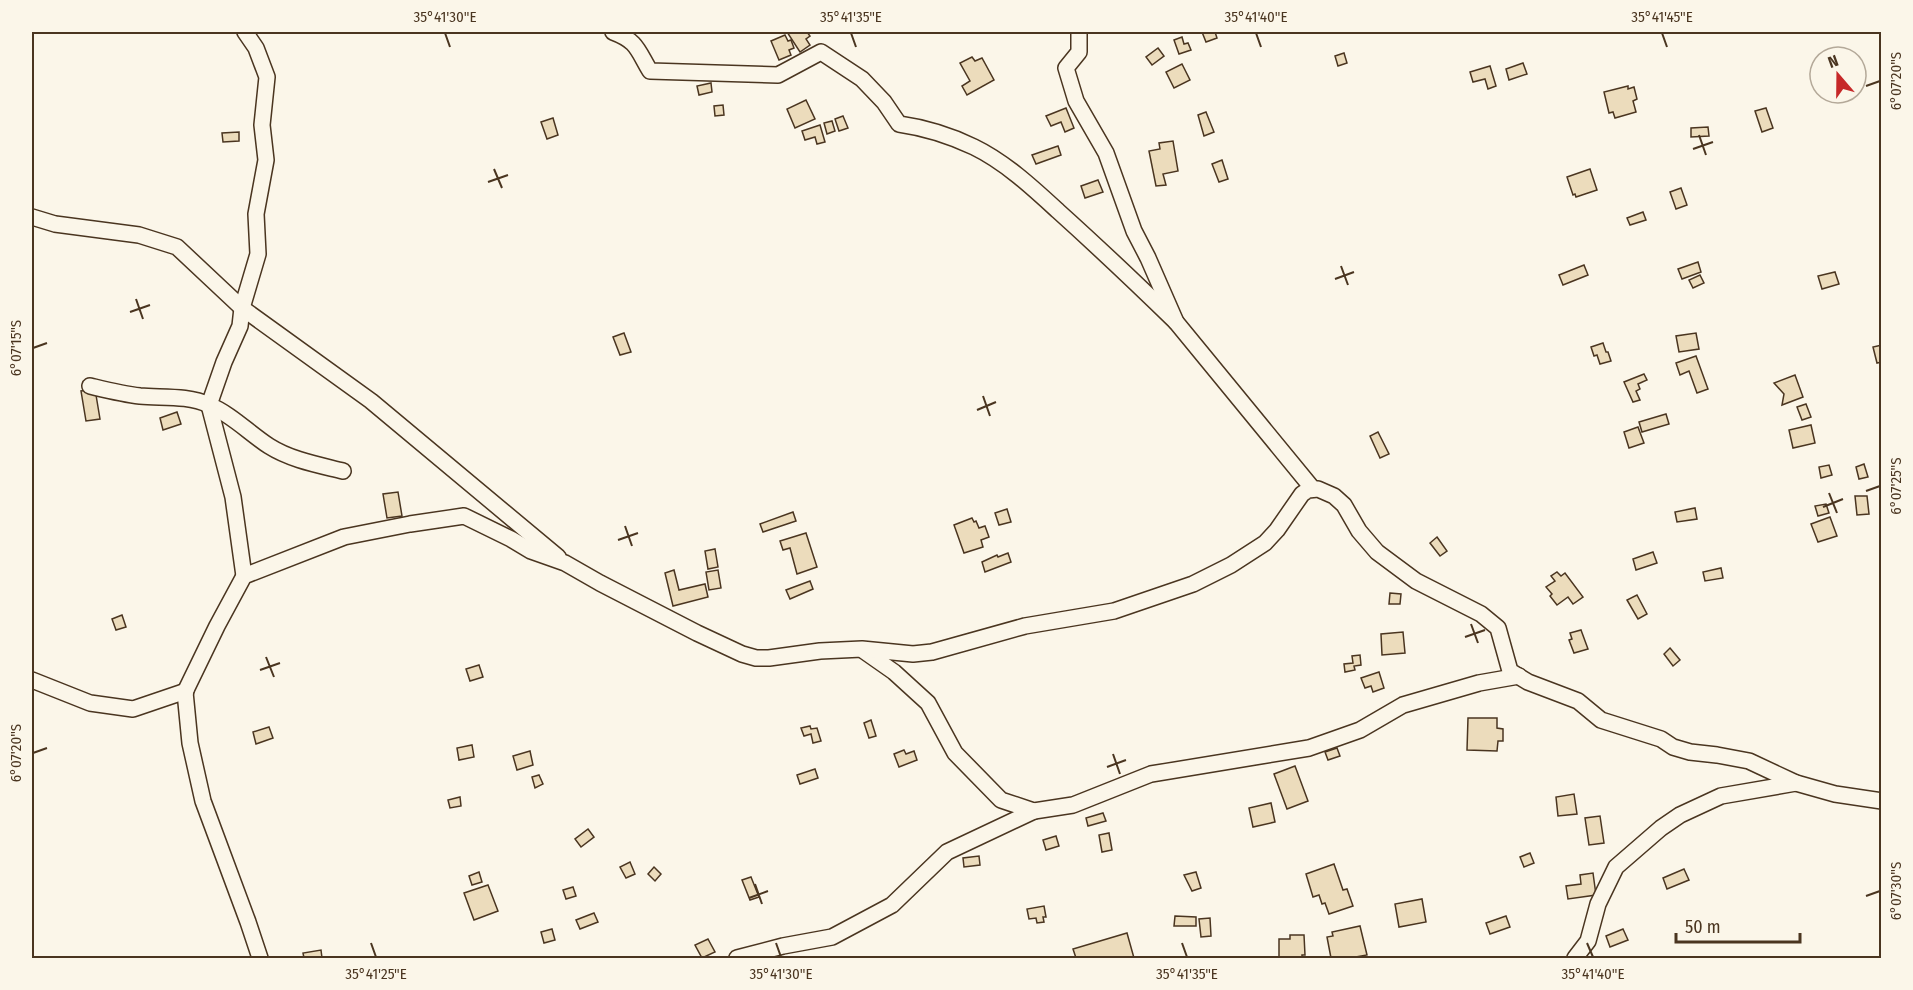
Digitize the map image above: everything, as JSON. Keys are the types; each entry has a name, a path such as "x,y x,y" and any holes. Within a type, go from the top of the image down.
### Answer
{"street":[{"path":"245,32 256,48 267,77 262,125 266,160 256,214 258,254 242,308 240,326 209,405 233,497 244,576 186,691 190,743 203,801 260,958"},
{"path":"613,32 628,37 633,42 650,71 778,75 821,52 862,79 884,102 899,123 931,129 975,147 995,159 1041,195 1176,322 1312,489"},
{"path":"1079,32 1079,52 1066,68 1076,101 1106,153 1134,231 1176,322"},
{"path":"32,217 56,224 139,235 177,247 242,308 371,401 565,563"},
{"path":"90,386 140,396 194,401 209,405 282,453 343,471"},
{"path":"244,576 344,537 465,516 531,551 565,563 628,598 742,654 756,658 820,651 862,650 913,654 932,652 1025,626 1097,615 1139,604 1193,584 1250,554 1265,543 1302,494 1312,489 1327,492 1344,505 1359,531 1377,552 1416,581 1481,614 1498,628 1510,671 1528,682 1578,701 1601,720 1661,739 1673,747 1689,752 1749,761 1796,783 1835,794 1881,801"},
{"path":"862,650 894,672 928,703 955,753 1001,800 1035,812"},
{"path":"737,958 832,937 892,905 947,852 1035,812 1073,805 1151,774 1309,748 1360,730 1403,705 1479,683 1519,676"},
{"path":"32,680 90,703 133,709 186,691"},
{"path":"1575,958 1588,941 1598,904 1616,867 1661,828 1680,815 1721,796 1796,783"}],"building":[{"path":"787,32 807,32 810,36 806,39 810,45 800,52"},
{"path":"1202,32 1215,32 1217,38 1206,42"},
{"path":"785,35 788,41 791,40 794,48 789,50 791,55 779,60 771,41"},
{"path":"1182,37 1184,44 1188,43 1191,50 1179,54 1174,40"},
{"path":"1158,48 1164,56 1152,65 1146,57"},
{"path":"1344,53 1347,63 1338,66 1335,56"},
{"path":"972,57 975,61 982,58 994,80 967,95 962,86 970,81 960,63"},
{"path":"1523,63 1527,74 1509,80 1506,69"},
{"path":"1182,64 1190,80 1174,88 1166,72"},
{"path":"1490,66 1496,86 1488,89 1485,79 1473,82 1470,72"},
{"path":"711,83 712,92 699,95 697,86"},
{"path":"1628,86 1628,89 1634,87 1637,99 1633,101 1636,112 1615,118 1613,112 1609,113 1604,92"},
{"path":"806,100 815,119 795,128 787,109"},
{"path":"723,105 724,115 715,116 714,106"},
{"path":"1066,108 1074,128 1065,132 1061,122 1051,126 1046,116"},
{"path":"1766,108 1773,128 1762,132 1755,111"},
{"path":"1206,112 1214,132 1204,136 1198,115"},
{"path":"843,116 848,128 839,131 835,119"},
{"path":"553,118 558,135 547,139 541,122"},
{"path":"832,121 835,131 827,134 824,123"},
{"path":"820,125 825,142 817,144 815,137 805,140 802,131"},
{"path":"1708,127 1709,136 1691,137 1691,128"},
{"path":"239,132 239,141 223,142 222,133"},
{"path":"1173,141 1178,171 1163,174 1166,185 1156,186 1149,151 1160,149 1159,143"},
{"path":"1058,146 1061,155 1036,164 1032,155"},
{"path":"1222,160 1228,179 1219,182 1212,164"},
{"path":"1590,169 1597,190 1576,197 1575,194 1573,195 1567,177"},
{"path":"1098,180 1103,192 1085,198 1081,186"},
{"path":"1681,188 1687,205 1676,209 1670,192"},
{"path":"1643,212 1646,220 1630,225 1627,218"},
{"path":"1698,262 1701,272 1682,279 1678,269"},
{"path":"1584,265 1588,275 1563,285 1559,275"},
{"path":"1835,272 1839,284 1822,289 1818,276"},
{"path":"1700,275 1704,283 1693,288 1689,280"},
{"path":"624,333 631,352 620,355 613,337"},
{"path":"1696,333 1699,349 1679,352 1676,336"},
{"path":"1603,343 1611,361 1600,364 1591,347"},
{"path":"1882,345 1882,362 1877,363 1873,347"},
{"path":"1696,356 1708,389 1697,393 1689,371 1680,375 1676,363"},
{"path":"1644,374 1647,380 1638,384 1640,389 1636,391 1640,400 1633,402 1624,382"},
{"path":"1795,375 1803,397 1782,405 1784,394 1774,383"},
{"path":"95,389 100,419 86,421 81,391"},
{"path":"1806,404 1811,417 1802,420 1797,407"},
{"path":"177,412 181,424 163,430 160,418"},
{"path":"1666,414 1669,424 1642,432 1639,422"},
{"path":"1811,425 1815,443 1793,448 1789,430"},
{"path":"1638,427 1644,443 1629,448 1624,432"},
{"path":"1378,432 1389,454 1380,458 1370,436"},
{"path":"1864,464 1868,477 1859,479 1856,467"},
{"path":"1829,465 1832,475 1821,478 1819,467"},
{"path":"398,492 402,516 387,518 383,494"},
{"path":"1855,496 1867,496 1869,514 1857,515"},
{"path":"1826,504 1829,513 1818,516 1815,506"},
{"path":"1695,508 1697,519 1677,522 1675,512"},
{"path":"1007,509 1011,522 999,525 995,513"},
{"path":"793,512 796,521 763,532 760,524"},
{"path":"1830,517 1837,536 1818,542 1811,524"},
{"path":"972,518 979,528 985,526 989,537 981,540 983,547 964,553 954,525"},
{"path":"806,533 817,567 797,574 790,548 783,550 780,541"},
{"path":"1437,537 1447,551 1440,556 1430,543"},
{"path":"715,549 718,567 708,569 705,551"},
{"path":"1653,552 1657,563 1636,570 1633,559"},
{"path":"1008,553 1011,562 985,572 982,562"},
{"path":"1721,568 1723,578 1705,581 1703,572"},
{"path":"674,570 679,590 705,584 708,597 673,606 665,573"},
{"path":"718,570 721,588 709,590 706,572"},
{"path":"1557,572 1561,576 1565,573 1583,597 1573,604 1568,597 1557,605 1546,587 1555,581 1551,576"},
{"path":"810,581 813,589 790,599 786,590"},
{"path":"1390,593 1401,594 1400,604 1389,604"},
{"path":"1637,595 1647,614 1638,619 1627,600"},
{"path":"122,615 126,627 116,630 112,619"},
{"path":"1581,630 1588,649 1574,653 1569,640 1572,639 1570,633"},
{"path":"1403,632 1405,653 1382,655 1381,634"},
{"path":"1670,648 1680,660 1673,666 1664,654"},
{"path":"1360,655 1361,665 1354,666 1355,670 1345,672 1344,664 1353,663 1352,656"},
{"path":"479,665 483,677 470,681 466,669"},
{"path":"1379,672 1384,688 1373,692 1371,686 1365,688 1361,678"},
{"path":"1468,718 1497,718 1497,728 1503,729 1503,741 1498,741 1497,751 1467,750"},
{"path":"871,720 876,736 869,738 864,723"},
{"path":"810,726 811,729 817,728 821,741 813,743 811,734 804,736 801,728"},
{"path":"269,727 273,738 256,744 253,732"},
{"path":"472,745 474,757 459,760 457,748"},
{"path":"1337,748 1340,756 1328,760 1325,752"},
{"path":"904,750 906,754 914,751 917,760 899,767 894,754"},
{"path":"530,751 533,765 517,770 513,756"},
{"path":"1295,766 1308,801 1287,809 1274,774"},
{"path":"815,769 818,778 800,784 797,775"},
{"path":"539,775 543,784 535,788 532,777"},
{"path":"1574,794 1577,814 1558,816 1556,797"},
{"path":"460,797 461,806 450,808 448,800"},
{"path":"1271,803 1275,822 1253,827 1249,808"},
{"path":"1103,813 1106,821 1088,826 1086,818"},
{"path":"1600,816 1604,843 1589,845 1585,818"},
{"path":"588,829 594,837 581,847 575,839"},
{"path":"1109,833 1112,850 1102,852 1099,835"},
{"path":"1056,836 1059,846 1046,850 1043,840"},
{"path":"1530,853 1534,863 1524,867 1520,857"},
{"path":"979,856 980,865 964,867 963,858"},
{"path":"630,862 635,874 626,878 620,867"},
{"path":"1334,864 1343,890 1347,889 1353,906 1329,914 1319,895 1313,897 1306,874"},
{"path":"654,867 661,874 655,881 648,874"},
{"path":"1684,869 1689,880 1667,889 1663,878"},
{"path":"479,872 482,882 472,885 469,876"},
{"path":"1196,872 1201,888 1192,891 1184,875"},
{"path":"1593,873 1596,895 1568,899 1566,886 1581,884 1580,875"},
{"path":"751,877 759,897 750,900 742,880"},
{"path":"488,885 498,911 474,920 464,893"},
{"path":"573,887 576,896 566,899 563,890"},
{"path":"1422,899 1426,922 1399,927 1395,904"},
{"path":"1044,906 1046,917 1043,917 1044,922 1037,923 1036,918 1029,919 1027,909"},
{"path":"594,913 598,922 580,929 576,920"},
{"path":"1175,916 1196,917 1196,926 1174,926"},
{"path":"1506,916 1510,927 1490,934 1486,923"},
{"path":"1210,918 1211,936 1201,937 1199,919"},
{"path":"1360,926 1367,955 1331,958 1327,937 1333,936 1332,932"},
{"path":"552,929 555,940 544,943 541,932"},
{"path":"1623,929 1628,940 1610,947 1606,936"},
{"path":"1127,933 1134,958 1076,958 1073,949"},
{"path":"1290,935 1304,935 1305,955 1302,955 1302,958 1279,958 1279,939 1290,939"},
{"path":"708,939 715,952 702,958 695,945"},
{"path":"321,950 322,958 304,958 303,953"}]}
